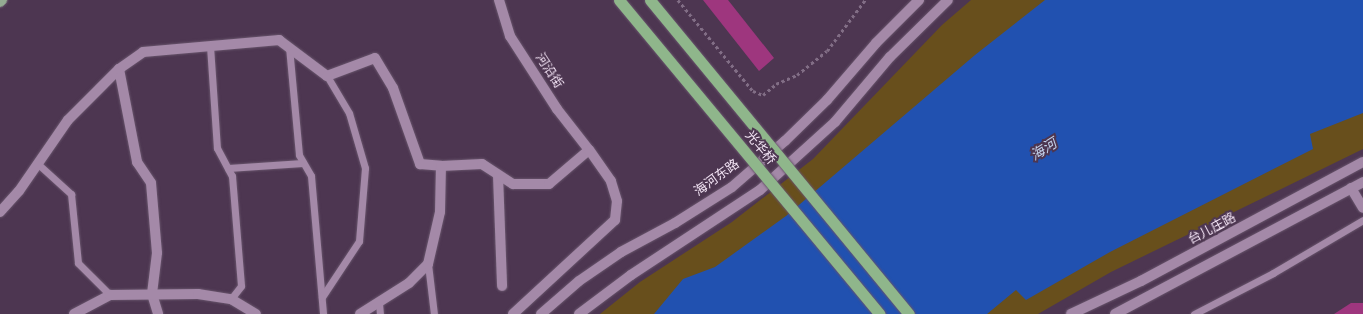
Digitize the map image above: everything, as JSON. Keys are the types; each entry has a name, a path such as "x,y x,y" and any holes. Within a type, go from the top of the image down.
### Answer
{"highway":[{"name":"光华桥","path":"619,0 880,314"},
{"name":"光华桥","path":"650,0 909,314"}],"street":[{"name":"河沿街","path":"499,0 510,36 557,108 611,181 617,201 614,220 513,314"},
{"name":"海河东路","path":"540,314 579,281 621,252 675,223 732,187 785,141 827,100 876,43 919,0"},
{"path":"579,314 630,275 760,190 836,122 890,57 948,0"},
{"path":"0,212 20,191 68,120 119,70 143,52 279,40 327,76 375,58 393,88 420,164 441,166 482,164 513,184 549,184 589,150"},
{"path":"119,70 137,162 151,184 157,253 152,294 158,314"},
{"name":"台儿庄路","path":"1071,314 1141,281 1363,162"},
{"path":"360,314 409,283 428,264 440,212 441,166"},
{"path":"498,175 502,286"},
{"path":"1115,314 1363,182"},
{"path":"1351,188 1363,208"},
{"path":"74,314 110,294 198,294 231,299 256,314"}],"lane":[{"path":"210,46 217,148 232,176 241,286 231,299"},
{"path":"289,47 299,155 311,176 324,314"},
{"path":"322,297 359,241 365,168 349,113 327,76"},
{"path":"228,168 303,163"},
{"path":"38,164 71,194 78,263 110,294"},
{"path":"1194,314 1273,273 1363,220"},
{"path":"428,264 434,314"},
{"path":"379,303 380,314"}],"path":[{"path":"678,0 754,91 763,96 776,84 797,75 827,51 865,0"}],"shaded area":[{"path":"971,0 1363,0 1363,149 1111,272 1038,314 600,314 640,282 732,222 813,159 942,25"}],"water":[{"name":"海河","path":"1045,0 1363,0 1363,113 1310,134 1313,149 1110,252 1026,300 1016,290 987,314 654,314 683,279 715,267 786,216 975,55"}],"building":[{"path":"703,0 728,0 774,58 759,71"},
{"path":"1351,303 1363,303 1363,314 1334,314"}]}
